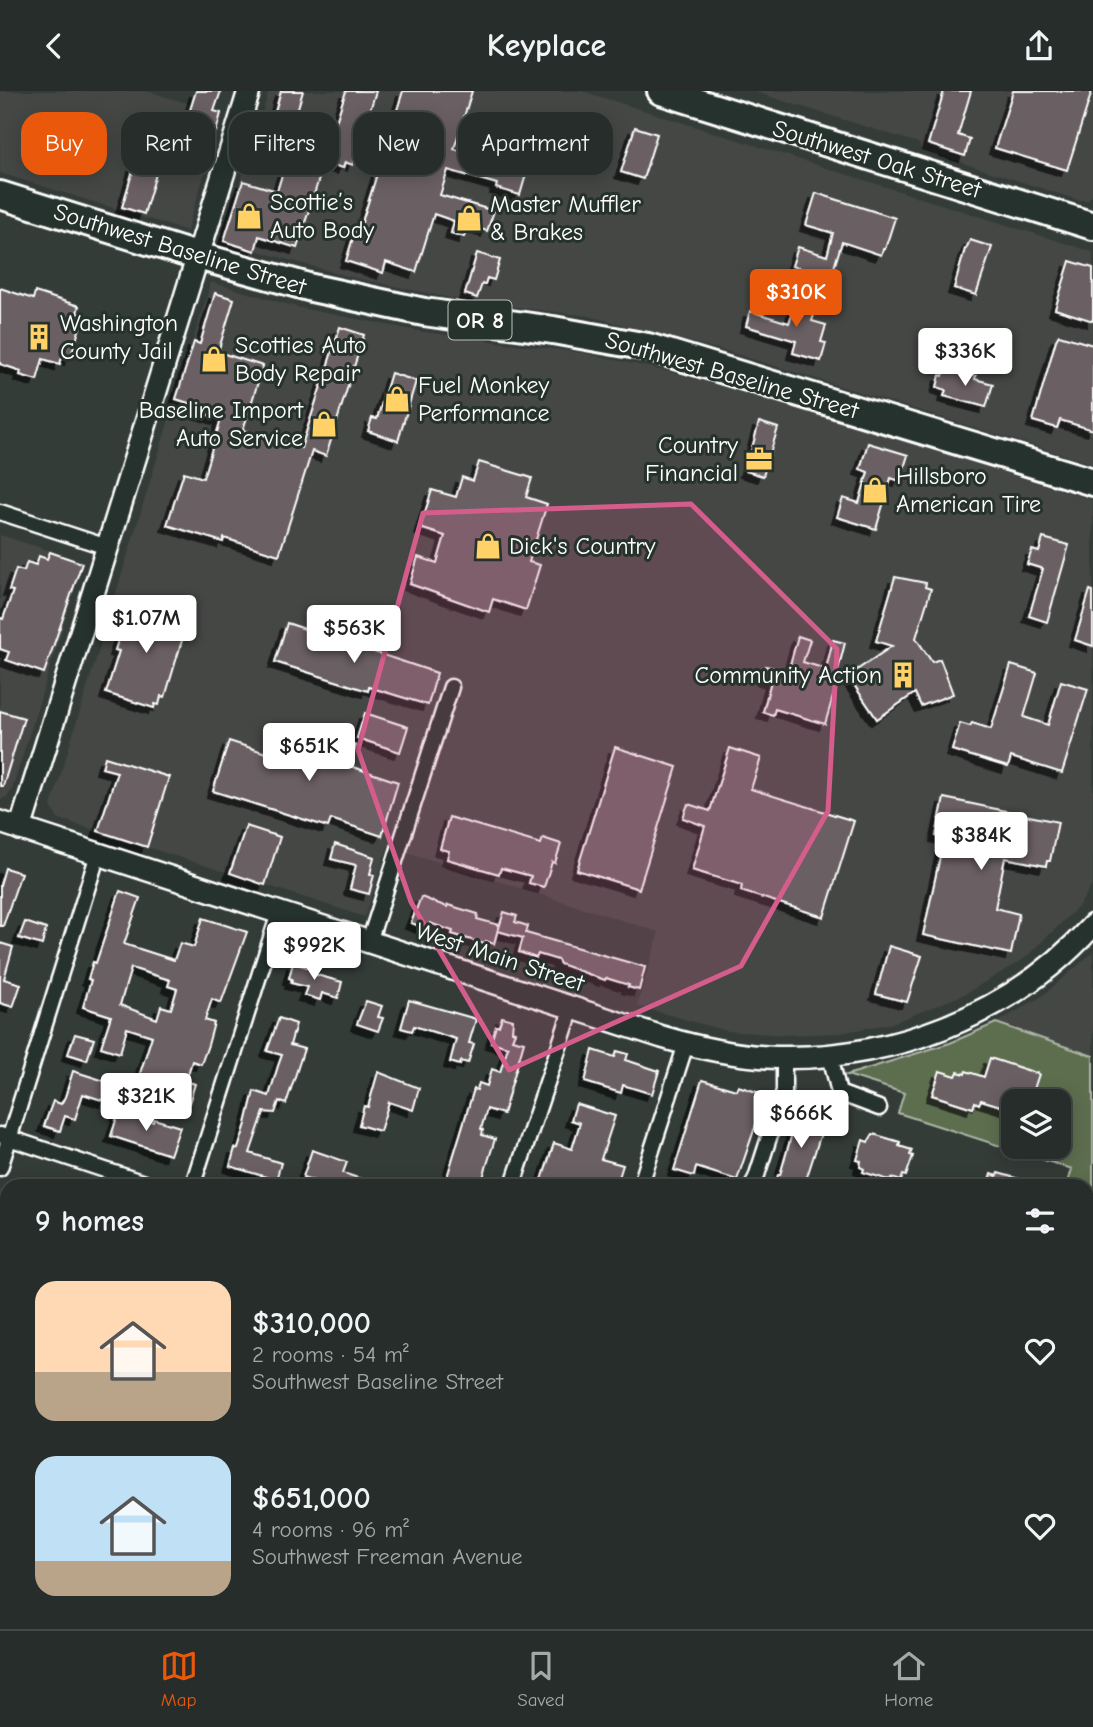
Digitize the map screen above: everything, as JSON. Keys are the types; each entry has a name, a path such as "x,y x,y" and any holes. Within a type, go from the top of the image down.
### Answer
{"highway":[{"name":"Southwest Oak Street","path":"661,91 1093,226"},
{"name":"Southwest Baseline Street","path":"0,195 312,288 386,305 648,347 1093,482"}],"street":[{"path":"10,825 107,547 249,91"},
{"path":"0,512 107,547"},
{"path":"369,942 451,687"},
{"name":"West Main Street","path":"10,825 572,1008 686,1044 726,1052 784,1057 830,1055 916,1037 974,1014 1032,979 1093,925"},
{"path":"0,1168 5,1137 98,854"},
{"path":"195,1179 279,913"},
{"path":"515,1179 572,1008"},
{"path":"645,1179 686,1044"},
{"path":"830,1055 839,1093 879,1108"},
{"path":"755,1179 784,1091 784,1057"},
{"path":"5,1137 132,1179"}],"highlighted area":[{"path":"691,504 837,649 828,811 741,966 509,1070 411,902 358,750 423,513"}],"shaded area":[{"path":"0,91 147,91 223,114 215,140 215,112 121,112 121,175 204,175 187,231 0,173"},
{"path":"269,91 582,91 1093,252 1093,464 729,352 667,336 588,316 460,300 350,277 222,241 243,175 339,175 339,112 262,112"},
{"path":"752,91 1093,91 1093,194 1088,200 1078,200 922,150 918,143"},
{"path":"211,282 300,308 424,332 583,353 666,371 1093,500 1093,884 1078,907 1024,959 965,994 893,1023 841,1033 783,1035 727,1031 637,1006 659,932 388,846 365,917 57,818 51,806"},
{"path":"0,535 83,561 12,790 7,797 0,800"},
{"path":"1093,952 1093,1056 996,1023 1041,997"}],"green space":[{"path":"996,1023 1093,1056 1093,1179 1069,1179 1072,1169 1041,1159 1071,1159 1071,1089 1001,1089 1001,1146 898,1113 904,1093 847,1075 950,1043"}],"building":[{"path":"196,91 221,91 214,111 221,113 216,132 215,112 189,112"},
{"path":"281,91 303,91 297,112 275,112"},
{"path":"346,91 376,91 369,112 353,112 353,165 345,162 343,168 339,167 339,113"},
{"path":"403,91 472,91 465,112 458,112 458,136 454,149 458,150 458,173 448,170 440,195 494,211 487,231 468,225 464,237 451,233 454,221 434,214 416,272 386,262 383,273 346,261 358,221 362,222 377,175 444,175 444,112 396,112"},
{"path":"944,91 971,91 958,135 970,139 965,156 928,144"},
{"path":"1013,91 1092,91 1067,170 995,148"},
{"path":"635,127 657,134 643,179 621,172"},
{"path":"132,175 156,175 144,214 122,207"},
{"path":"282,175 320,175 297,248 259,236 255,251 224,241 243,181 277,191"},
{"path":"466,175 526,175 520,195 496,188 497,184"},
{"path":"816,193 895,218 881,255 842,242 831,277 792,266 798,247 827,256 833,233 806,225"},
{"path":"970,240 992,247 976,295 954,288"},
{"path":"477,253 500,260 494,280 487,278 477,298 465,294"},
{"path":"1070,261 1093,268 1093,321 1055,309"},
{"name":"Washington County Jail","path":"0,288 33,299 35,292 79,306 77,313 84,315 70,359 62,357 60,364 43,359 37,380 20,375 21,371 0,364"},
{"path":"215,293 234,299 218,352 263,366 243,430 301,448 340,327 364,335 326,456 312,451 279,555 224,538 223,542 167,525 184,472 203,478 221,419 199,412 201,407 176,399 194,342 200,344"},
{"path":"800,298 818,303 812,321 826,325 821,342 826,343 821,361 793,353 796,341 746,326 750,311 789,323"},
{"path":"1059,335 1093,345 1093,430 1060,420 1057,428 1033,421"},
{"path":"945,369 976,376 975,379 993,384 986,407 944,396 946,390 937,387 940,375 943,376"},
{"name":"Fuel Monkey Performance","path":"391,373 416,381 398,441 368,431 372,418 377,419"},
{"name":"Country Financial","path":"759,422 778,428 763,476 746,471"},
{"name":"Hillsboro American Tire","path":"868,443 908,455 900,481 891,478 876,529 837,517 843,498 859,503 868,472 860,469"},
{"name":"Dick's Country","path":"479,462 532,478 526,497 547,504 529,562 540,565 526,610 493,599 489,612 410,584 418,557 437,563 445,536 420,528 432,490 456,497 462,477 473,481"},
{"path":"1043,538 1069,545 1047,622 1029,616 1043,569 1027,564 1032,550 1039,552"},
{"path":"50,552 82,563 44,673 6,660 9,652 0,649 0,618 3,619 13,591 9,590 16,569 24,571 27,562 36,565 39,556 47,559"},
{"name":"Community Action","path":"895,577 926,583 925,587 931,589 916,638 932,662 940,659 953,694 921,706 915,693 877,719 848,676 892,646 876,641"},
{"path":"1090,590 1093,591 1093,646 1075,640"},
{"path":"150,598 169,604 165,617 187,624 165,697 161,696 159,705 155,704 154,708 106,693 119,651 115,650 129,606 146,611"},
{"path":"287,623 437,673 428,705 369,687 368,691 275,662"},
{"path":"798,636 810,640 803,662 826,669 833,640 845,643 825,724 775,709 773,715 763,712 771,681 762,678 766,666 788,672"},
{"path":"1011,665 1037,673 1024,717 1048,725 1061,681 1088,689 1062,773 1011,757 1008,767 952,750 960,723 970,726 972,723 991,729"},
{"path":"0,711 24,718 3,786 0,786"},
{"path":"365,713 408,727 400,752 357,738"},
{"path":"301,729 356,746 350,766 398,782 382,836 331,819 328,827 213,791 229,741 291,761"},
{"path":"615,747 677,767 639,889 577,870"},
{"path":"730,748 761,758 751,789 854,821 824,917 741,891 742,885 692,870 705,826 683,818 688,804 710,811"},
{"path":"105,757 169,777 147,847 98,831 117,772 102,768"},
{"path":"944,798 1058,822 1050,861 1047,861 1046,866 1005,858 995,908 1019,914 1011,954 923,935 944,838 936,836"},
{"path":"449,817 541,844 543,838 561,844 544,887 529,883 531,876 501,868 499,874 447,859 449,851 440,849"},
{"path":"246,826 280,837 265,885 230,873"},
{"path":"335,844 374,857 370,874 374,875 369,894 350,889 356,865 331,859"},
{"path":"5,868 21,873 3,926 0,926 0,885"},
{"path":"120,891 140,898 124,944 174,960 180,943 194,947 203,918 247,932 221,1003 212,999 205,1020 214,1023 208,1045 201,1064 192,1061 186,1081 195,1084 189,1103 136,1086 152,1036 127,1028 120,1053 101,1047 111,1016 83,1007 93,962 96,963","holes":["131,968 170,980 168,986 177,989 171,1009 161,1006 157,1019 120,1005"]},
{"path":"421,897 447,907 448,905 478,914 477,919 499,925 494,944 452,934 453,931 430,923 428,929 411,923"},
{"path":"504,912 517,916 515,922 528,926 526,933 645,967 639,990 560,964 558,960 538,954 536,958 519,952 523,938 498,931"},
{"path":"25,922 46,929 42,945 19,938"},
{"path":"0,943 13,947 4,979 21,984 13,1007 0,1003"},
{"path":"889,946 922,956 907,1002 876,994"},
{"path":"293,963 314,969 313,974 342,982 338,998 322,993 320,1000 304,995 307,987 291,983 292,979 289,978"},
{"path":"409,1000 476,1019 469,1043 474,1044 468,1063 461,1061 460,1065 450,1062 456,1039 414,1026 412,1031 401,1028"},
{"path":"366,1001 382,1006 378,1017 383,1018 378,1031 357,1024"},
{"path":"502,1017 513,1020 512,1031 515,1032 512,1039 524,1042 503,1114 487,1109 481,1129 482,1135 495,1139 482,1179 446,1179 474,1089 477,1090 479,1083 487,1086 492,1069 500,1072 508,1047 491,1042 496,1026 499,1026"},
{"path":"279,1018 296,1024 290,1045 304,1049 286,1104 279,1101 275,1113 264,1112 250,1153 281,1163 276,1179 230,1166 246,1124 254,1091 269,1096 282,1055 267,1051"},
{"path":"75,1034 94,1039 87,1060 68,1054"},
{"path":"593,1050 615,1057 617,1051 628,1054 626,1060 659,1071 652,1094 623,1085 621,1093 585,1082"},
{"path":"990,1058 1039,1074 1034,1089 1001,1089 1001,1106 981,1100 979,1104 975,1102 973,1108 932,1095 940,1071 956,1076 958,1072 965,1074 966,1071 984,1077"},
{"path":"73,1071 111,1083 105,1101 83,1094 75,1119 65,1116 60,1131 44,1126 53,1101 61,1104 65,1097"},
{"path":"378,1072 419,1088 413,1110 389,1102 380,1131 359,1125 364,1106 368,1107"},
{"path":"702,1080 736,1090 738,1086 766,1095 737,1179 696,1167 694,1176 674,1170"},
{"path":"576,1104 615,1116 601,1159 623,1165 619,1179 542,1179 554,1143 572,1149 580,1123 571,1120"},
{"path":"800,1106 818,1112 816,1118 825,1121 806,1179 777,1179"},
{"path":"119,1111 180,1127 170,1155 111,1136"},
{"path":"873,1134 900,1142 899,1146 912,1150 910,1155 913,1156 906,1176 903,1175 902,1179 886,1179 863,1172 861,1161 857,1160 863,1140 868,1142"},
{"path":"312,1150 347,1162 343,1173 361,1179 309,1179 303,1177"},
{"path":"998,1173 1020,1179 989,1179 991,1174 997,1176"}],"place":[{"name":"Scottie’s Auto Body","path":"249,216"},
{"name":"Master Muffler & Brakes","path":"469,218"},
{"name":"Washington County Jail","path":"39,337"},
{"name":"Scotties Auto Body Repair","path":"214,359"},
{"name":"Fuel Monkey Performance","path":"397,399"},
{"name":"Baseline Import Auto Service","path":"324,424"},
{"name":"Country Financial","path":"759,459"},
{"name":"Hillsboro American Tire","path":"875,490"},
{"name":"Dick's Country","path":"488,546"},
{"name":"Community Action","path":"903,675"}]}
